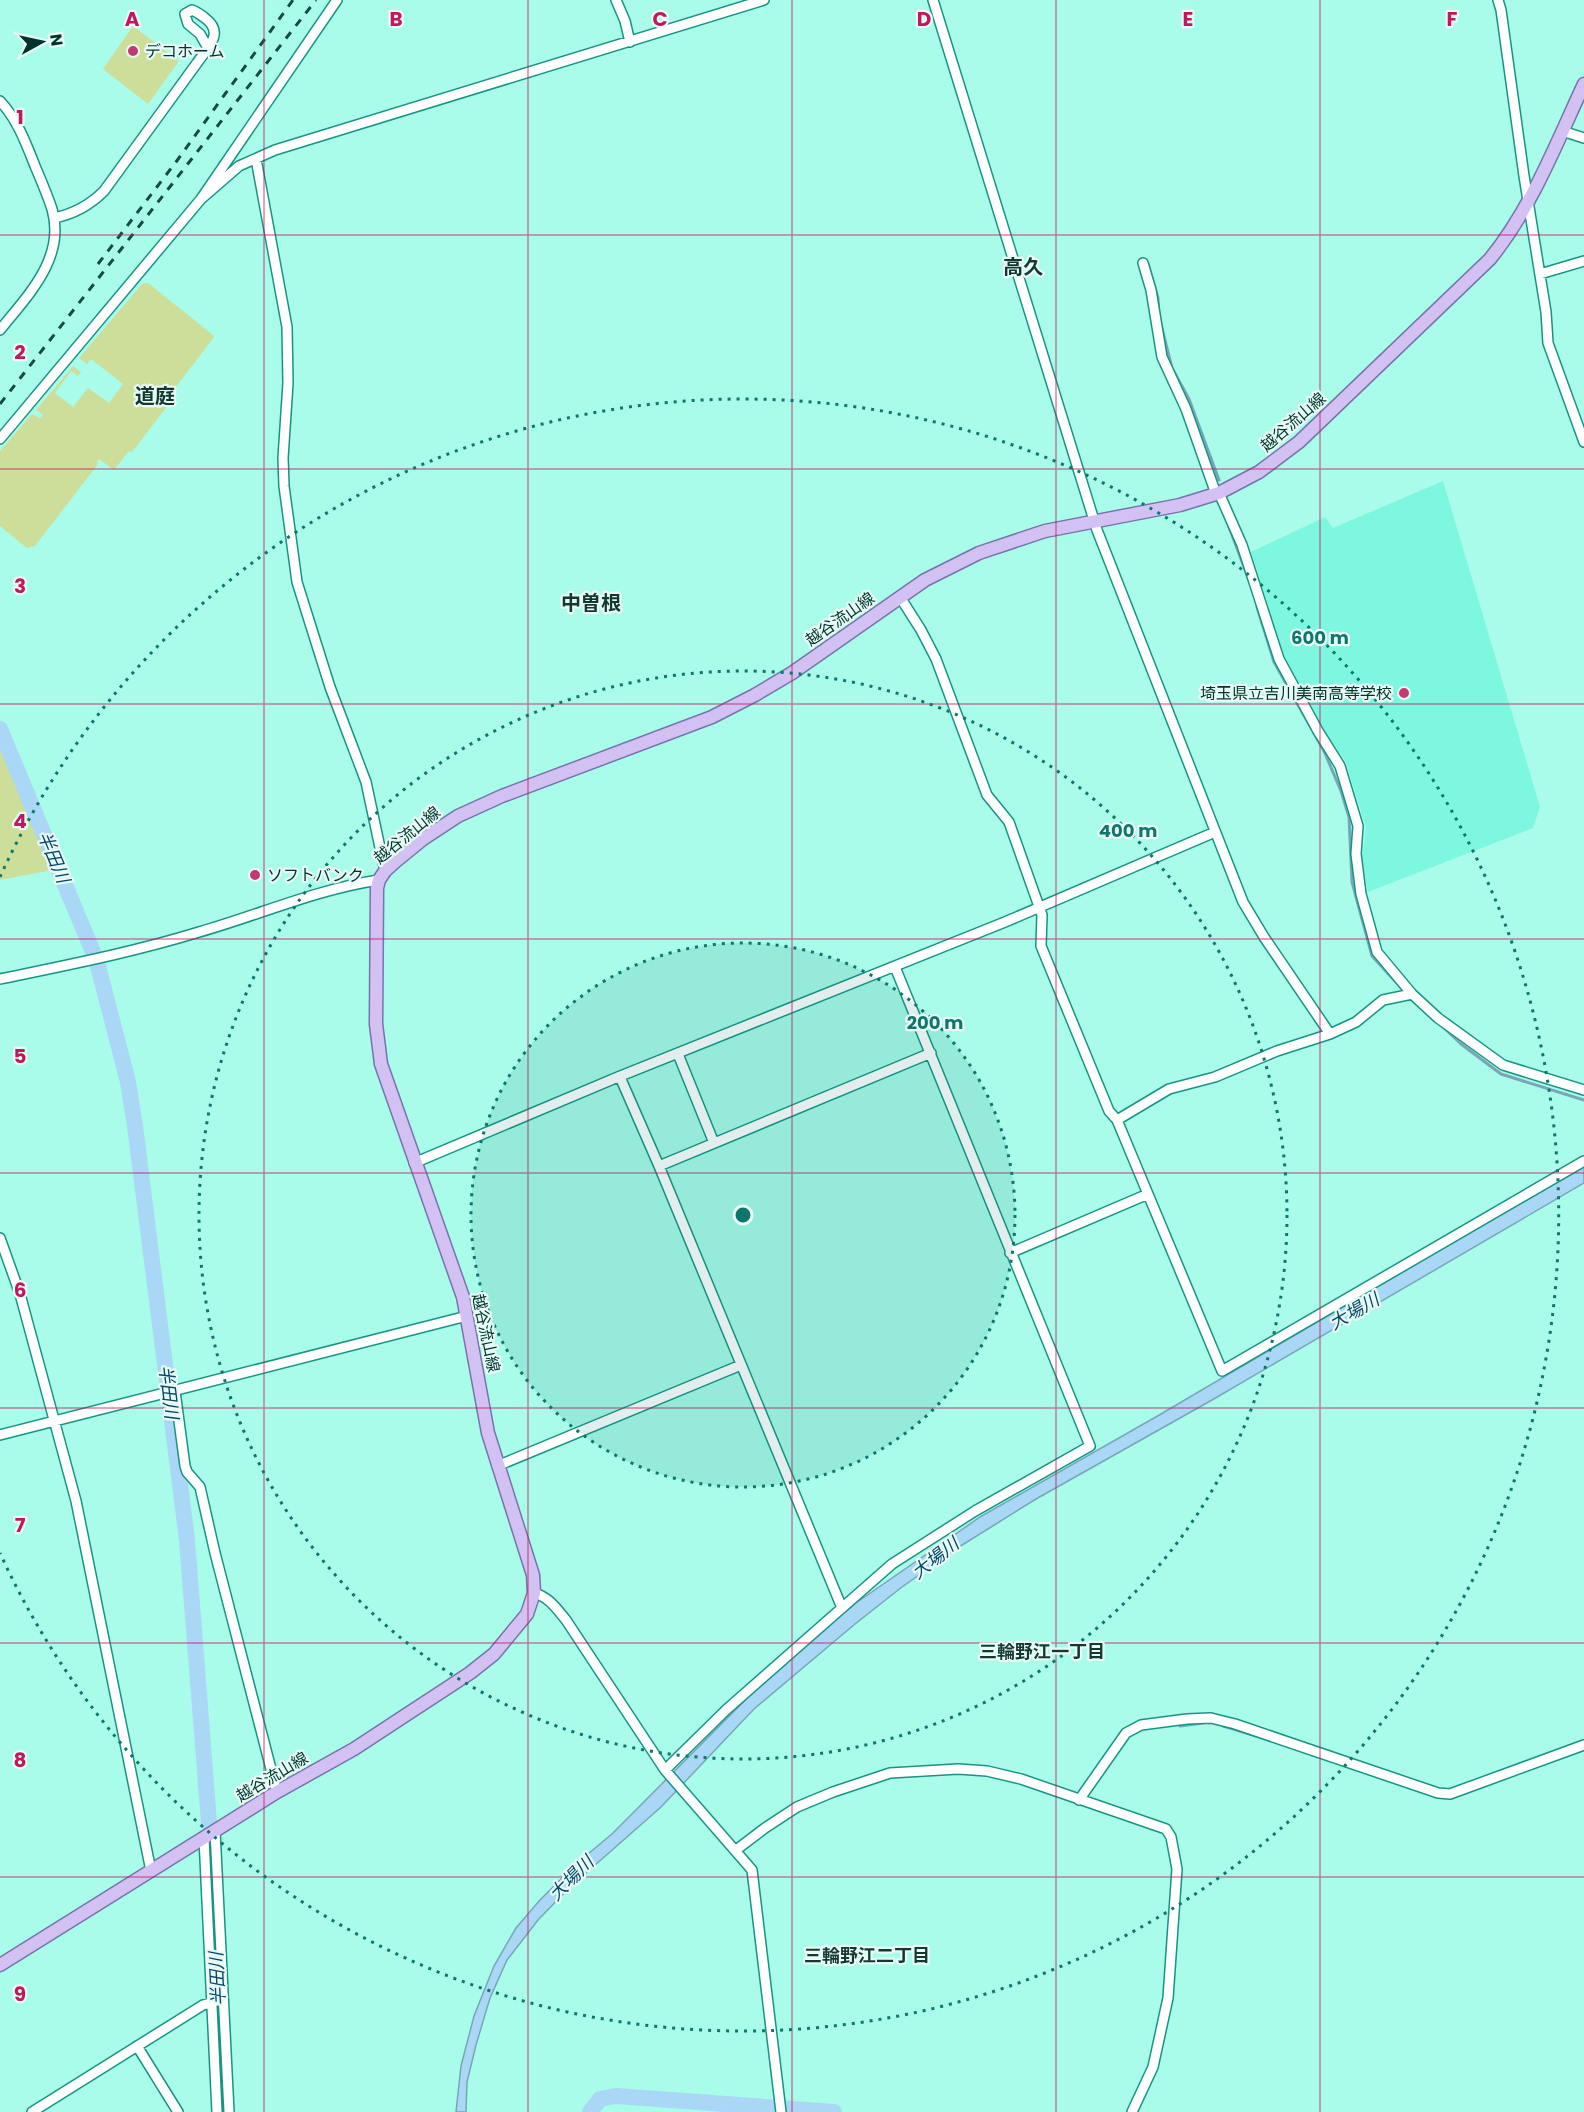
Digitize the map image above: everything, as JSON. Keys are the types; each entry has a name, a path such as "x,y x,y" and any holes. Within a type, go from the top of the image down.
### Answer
{"main road":[{"name":"越谷流山線","path":"0,1965 277,1792 354,1749 475,1669 494,1654 519,1626 530,1608 534,1593 533,1575 497,1466 486,1424 467,1316 450,1261 385,1079 378,1050 376,1024 382,876 423,839 469,809 712,717 755,695 792,673 925,580 979,552 1045,531 1164,508 1217,493 1276,461 1316,426 1490,259 1529,202 1584,84"}],"street":[{"path":"0,439 201,199 337,0"},
{"path":"616,0 626,21 630,42"},
{"path":"201,199 239,166 275,150 764,0"},
{"path":"933,0 1094,521 1243,902 1264,938 1330,1034"},
{"path":"1498,0 1540,274 1548,343 1584,442"},
{"path":"54,218 75,213 104,191 208,48"},
{"path":"0,101 20,132 54,218 54,242 48,265 43,275 0,330"},
{"path":"1562,131 1584,138"},
{"path":"0,980 199,932 382,876 366,782 330,687 297,582 284,486 283,458 288,383 286,327 256,159"},
{"path":"1540,274 1584,261"},
{"path":"1143,263 1152,290 1162,357 1186,408 1217,493 1230,513 1279,659 1340,766 1358,826 1356,854 1361,894 1377,952 1408,995 1503,1065 1584,1090"},
{"path":"900,597 936,658 987,795 1009,822 1040,906 1041,946 1109,1111 1117,1120 1222,1371 1584,1161"},
{"path":"414,1163 620,1077 895,967 1215,832"},
{"path":"667,1772 726,1710 892,1564 975,1511 1090,1446 895,967"},
{"path":"1117,1120 1169,1089 1215,1077 1277,1051 1330,1034 1356,1022 1383,1000 1408,995"},
{"path":"659,1166 931,1053"},
{"path":"678,1054 714,1143"},
{"path":"620,1077 842,1608"},
{"path":"1010,1253 1148,1194"},
{"path":"0,1238 20,1294 76,1502 151,1871"},
{"path":"0,1435 467,1316"},
{"path":"497,1466 741,1365"},
{"path":"171,1392 185,1466 187,1472 200,1487 277,1792"},
{"path":"534,1593 552,1603 566,1620 667,1772 752,1870 781,2108"},
{"path":"1079,1800 1126,1733 1141,1725 1187,1719 1210,1718 1235,1724 1438,1793 1450,1794 1584,1745"},
{"path":"736,1850 797,1808 833,1792 890,1773 958,1769 987,1771 1021,1779 1166,1829 1171,1837 1176,1858 1168,1998 1152,2067 1132,2112"},
{"path":"209,1834 218,2001 229,2112"},
{"path":"32,2112 137,2046 218,2001"},
{"path":"217,2112 218,2001"},
{"path":"137,2046 178,2112"}],"shaded area":[{"path":"133,26 179,61 148,104 103,69"},
{"path":"143,283 148,283 214,337 172,392 175,396 132,452 129,451 114,470 99,459 98,464 35,546 27,548 0,526 0,451 32,414 40,418 43,415 36,410 73,366 81,372 78,376 71,371 55,393 73,407 88,388 109,403 123,384 91,359 87,364 79,358"},
{"name":"埼玉県立吉川美南高等学校","path":"1443,481 1540,807 1533,828 1368,892 1362,859 1366,828 1346,762 1322,728 1285,658 1251,552 1325,517 1333,528"},
{"path":"2,743 52,870 0,880 0,744"}],"water":[{"name":"大場川","path":"1584,1165 1584,1183 1212,1400 1036,1499 959,1547 855,1624 754,1709 661,1807 569,1888 538,1920 507,1960 490,1998 467,2082 466,2112 456,2112 461,2066 474,2016 494,1966 516,1928 575,1865 613,1833 782,1663 856,1603 980,1517 1161,1414"}],"waterway":[{"path":"1148,264 1158,298 1159,316 1172,368 1189,399 1219,480"},
{"path":"1229,527 1250,583"},
{"path":"1257,607 1274,662 1324,751 1341,791 1349,817 1352,882 1372,956 1404,991"},
{"name":"半田川","path":"0,729 93,952"},
{"name":"半田川","path":"98,966 128,1082 135,1126 187,1540 209,1823"},
{"path":"1442,1026 1461,1044 1501,1074 1584,1100"},
{"path":"1180,1726 1203,1723"},
{"path":"1223,1726 1256,1736"},
{"name":"半田川","path":"210,1845 223,2112"},
{"path":"590,2112 600,2099 616,2096 834,2112"}],"railway":[{"path":"98,264 176,162 293,0"},
{"path":"0,404 316,0"}],"place":[{"name":"デコホーム","path":"133,51"},
{"name":"埼玉県立吉川美南高等学校","path":"1404,693"},
{"name":"ソフトバンク","path":"255,875"}],"district":[{"name":"高久","path":"1023,267"},
{"name":"道庭","path":"155,396"},
{"name":"中曽根","path":"591,603"},
{"name":"三輪野江一丁目","path":"1042,1651"},
{"name":"三輪野江二丁目","path":"867,1955"}]}
